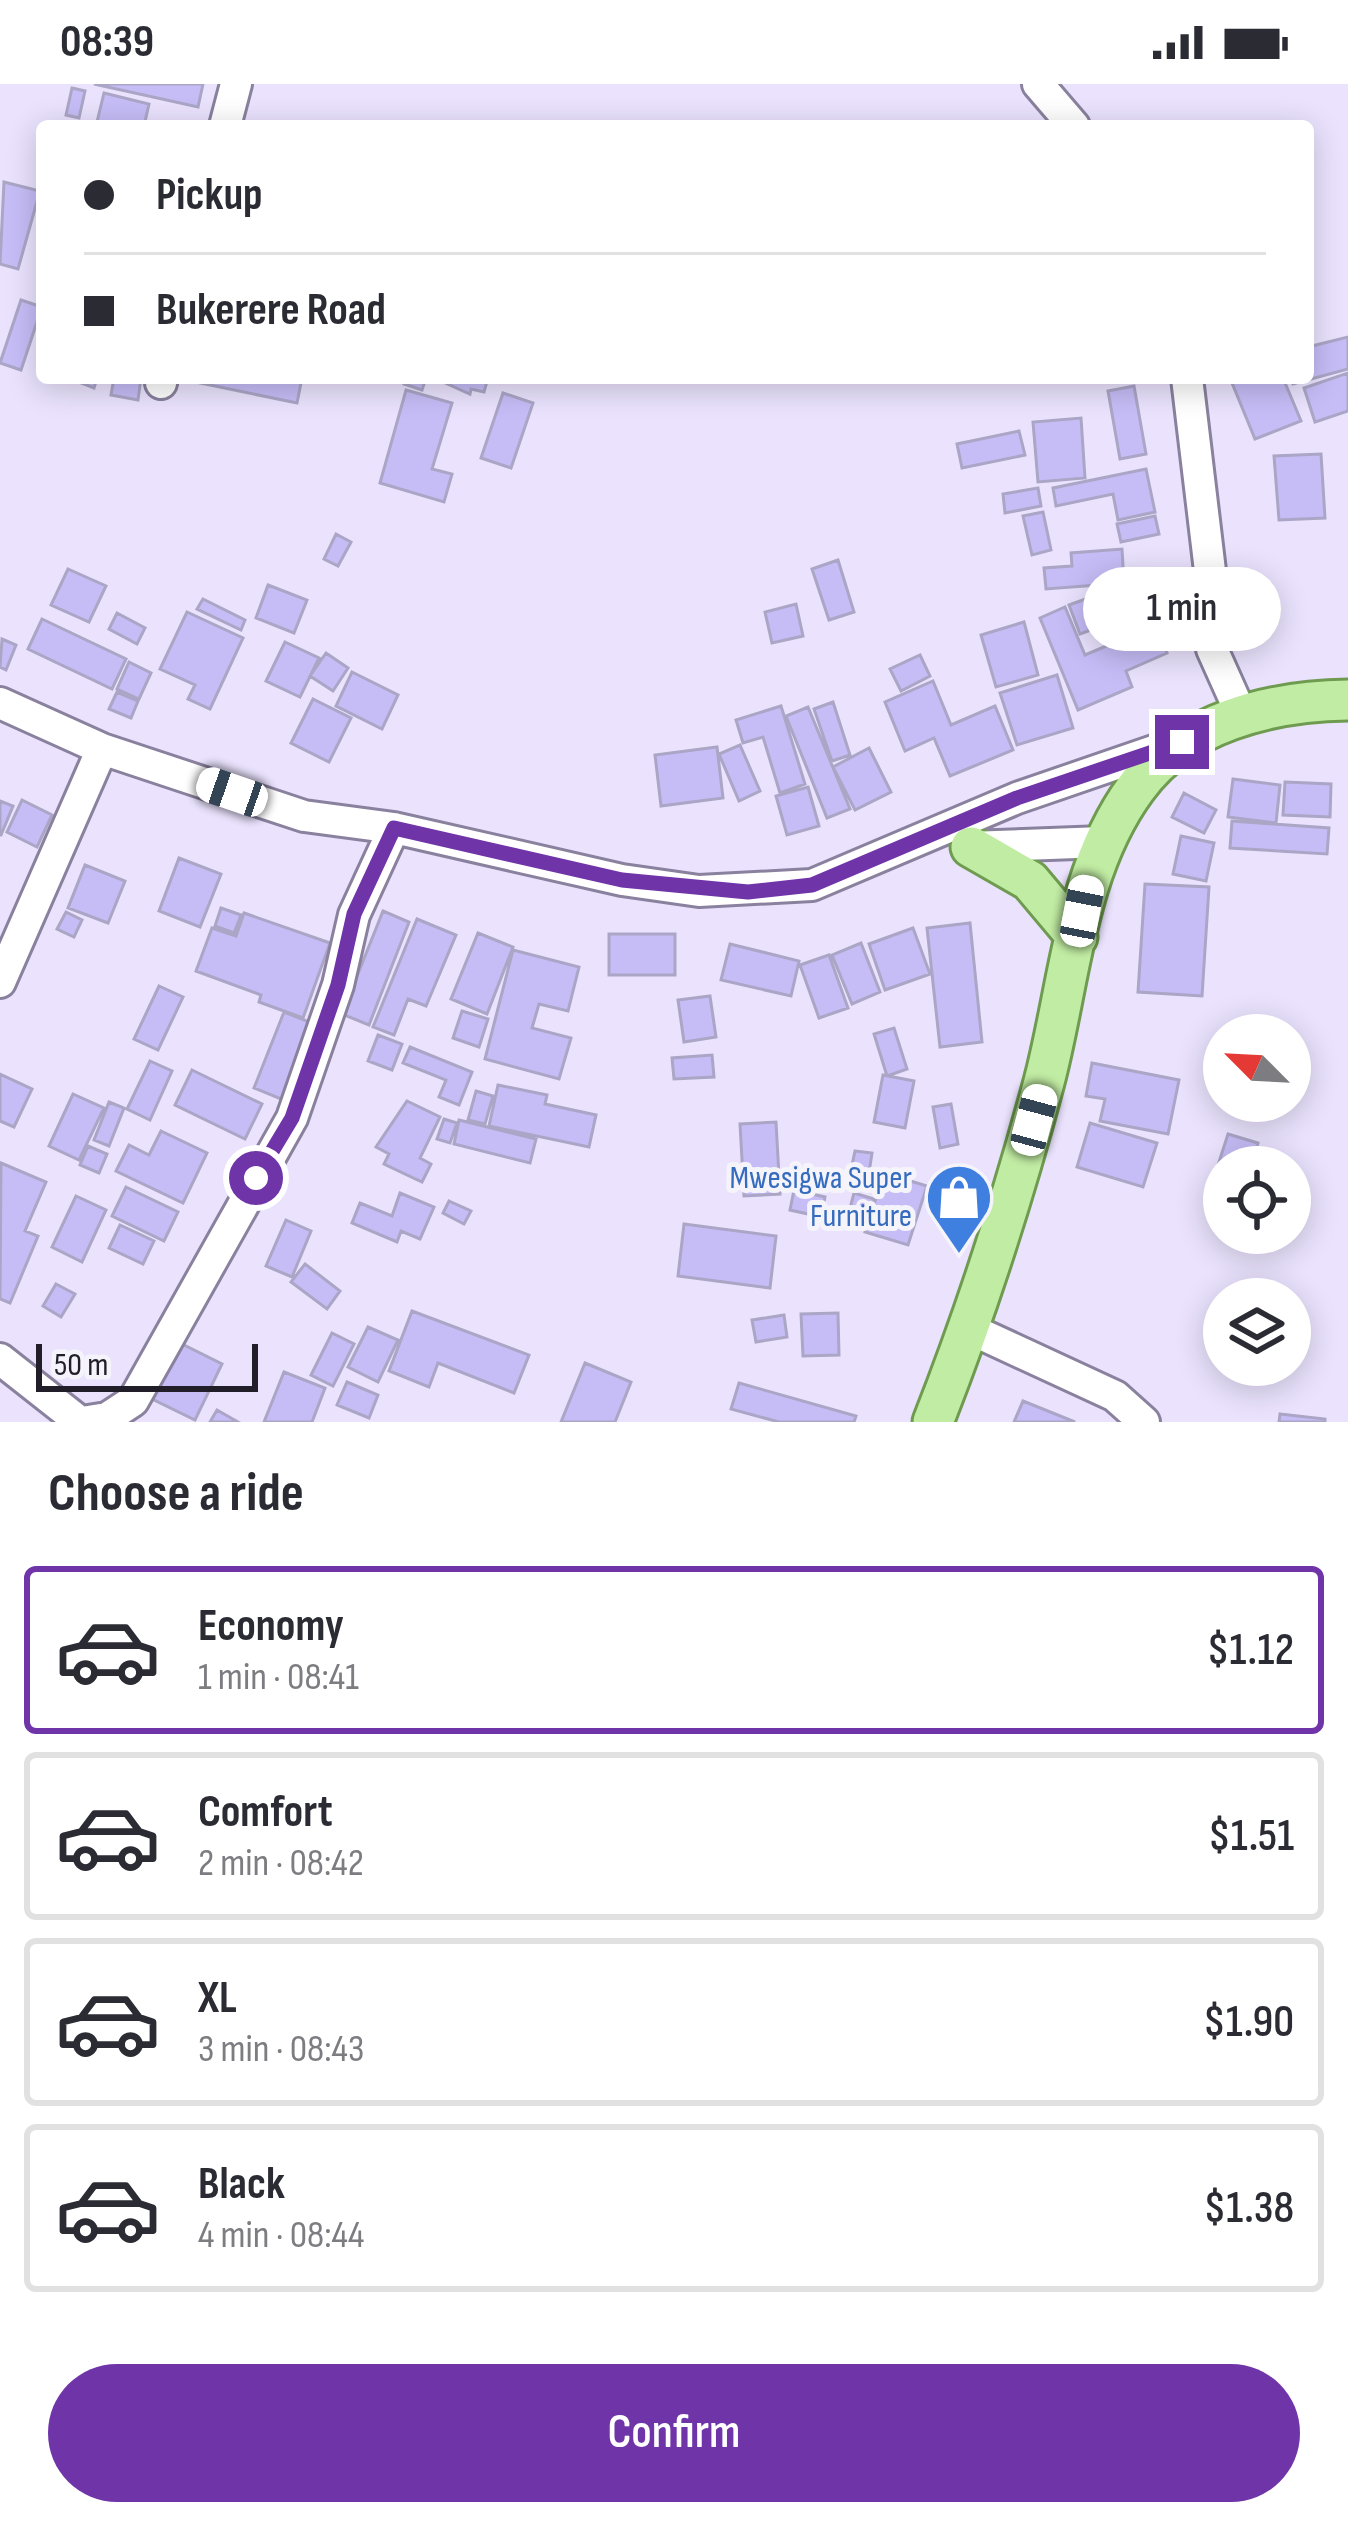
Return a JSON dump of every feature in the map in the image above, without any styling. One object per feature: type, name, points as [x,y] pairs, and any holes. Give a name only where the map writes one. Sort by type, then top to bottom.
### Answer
[{"type":"main road","points":[[933,1422],[1011,1203],[1102,842],[1137,785],[1182,742],[1242,716],[1348,700]]},
{"type":"main road","points":[[971,847],[1030,881],[1078,938]]},
{"type":"street","points":[[227,120],[236,84]]},
{"type":"street","points":[[1037,84],[1069,120]]},
{"type":"street","points":[[1187,384],[1210,571],[1212,649],[1242,716]]},
{"type":"street","points":[[0,703],[102,748],[304,816],[394,828],[622,880],[699,891],[812,885],[1017,798],[1182,742]]},
{"type":"street","points":[[0,982],[102,748]]},
{"type":"street","points":[[0,1359],[81,1422],[107,1418],[134,1401],[292,1118],[338,985],[354,914],[394,828]]},
{"type":"street","points":[[880,860],[971,847],[1102,842]]},
{"type":"street","points":[[970,1328],[1115,1396],[1144,1422]]},
{"type":"building","points":[[94,84],[203,84],[198,107]]},
{"type":"building","points":[[72,88],[85,91],[79,118],[66,115]]},
{"type":"building","points":[[104,93],[149,104],[145,120],[97,120]]},
{"type":"building","points":[[4,182],[36,190],[18,269],[0,264]]},
{"type":"building","points":[[21,300],[36,305],[36,325],[21,370],[0,363]]},
{"type":"building","points":[[1348,337],[1348,369],[1314,378],[1314,346]]},
{"type":"building","points":[[1348,373],[1348,411],[1315,422],[1304,388]]},
{"type":"building","points":[[113,384],[140,384],[138,400],[111,395]]},
{"type":"building","points":[[205,384],[301,384],[297,403]]},
{"type":"building","points":[[448,384],[486,384],[484,392],[471,389],[470,394]]},
{"type":"building","points":[[1232,384],[1286,384],[1301,421],[1255,439]]},
{"type":"building","points":[[1134,386],[1146,454],[1120,459],[1108,391]]},
{"type":"building","points":[[406,390],[452,403],[432,469],[452,474],[444,502],[380,483]]},
{"type":"building","points":[[503,393],[533,403],[511,468],[481,458]]},
{"type":"building","points":[[1081,418],[1085,478],[1038,482],[1033,422]]},
{"type":"building","points":[[1019,431],[1025,455],[962,468],[957,444]]},
{"type":"building","points":[[1321,454],[1325,518],[1279,520],[1274,456]]},
{"type":"building","points":[[1146,469],[1155,512],[1118,520],[1113,494],[1056,506],[1053,488]]},
{"type":"building","points":[[1038,488],[1041,506],[1005,513],[1003,494]]},
{"type":"building","points":[[1043,512],[1051,550],[1032,555],[1023,516]]},
{"type":"building","points":[[1155,516],[1159,534],[1121,542],[1117,524]]},
{"type":"building","points":[[336,534],[351,542],[338,566],[324,559]]},
{"type":"building","points":[[1122,549],[1124,583],[1046,589],[1044,568],[1072,566],[1071,553]]},
{"type":"building","points":[[838,560],[854,612],[829,620],[812,569]]},
{"type":"building","points":[[68,569],[106,586],[89,622],[51,605]]},
{"type":"building","points":[[268,585],[307,600],[294,633],[256,618]]},
{"type":"building","points":[[1116,589],[1122,602],[1143,592],[1154,618],[1112,637],[1096,599]]},
{"type":"building","points":[[1094,596],[1104,625],[1080,634],[1069,605]]},
{"type":"building","points":[[1184,597],[1193,626],[1162,635],[1154,605]]},
{"type":"building","points":[[203,599],[245,620],[241,630],[197,609]]},
{"type":"building","points":[[796,604],[803,636],[772,643],[765,612]]},
{"type":"building","points":[[1065,607],[1085,655],[1156,625],[1167,653],[1126,671],[1132,687],[1078,710],[1040,618]]},
{"type":"building","points":[[187,612],[243,638],[210,709],[188,699],[195,685],[160,669]]},
{"type":"building","points":[[117,613],[145,628],[137,644],[109,629]]},
{"type":"building","points":[[42,619],[126,659],[112,689],[28,649]]},
{"type":"building","points":[[1024,622],[1038,675],[996,687],[981,635]]},
{"type":"building","points":[[2,639],[16,645],[6,670],[0,667]]},
{"type":"building","points":[[285,642],[319,658],[300,697],[266,681]]},
{"type":"building","points":[[326,653],[348,668],[333,691],[310,676]]},
{"type":"building","points":[[920,655],[930,676],[901,691],[890,669]]},
{"type":"building","points":[[129,662],[151,673],[139,699],[117,689]]},
{"type":"building","points":[[352,672],[398,695],[382,729],[336,706]]},
{"type":"building","points":[[1057,675],[1073,728],[1017,745],[1000,693]]},
{"type":"building","points":[[933,681],[951,725],[995,706],[1013,750],[950,776],[934,738],[905,751],[885,702]]},
{"type":"building","points":[[117,692],[138,701],[131,718],[109,709]]},
{"type":"building","points":[[313,699],[351,718],[329,762],[291,743]]},
{"type":"building","points":[[833,702],[850,755],[832,761],[814,709]]},
{"type":"building","points":[[781,706],[805,784],[780,793],[763,737],[743,743],[736,720]]},
{"type":"building","points":[[808,707],[850,809],[827,818],[786,716]]},
{"type":"building","points":[[740,745],[760,791],[739,801],[719,754]]},
{"type":"building","points":[[717,747],[723,798],[661,806],[655,755]]},
{"type":"building","points":[[869,748],[891,792],[855,810],[833,767]]},
{"type":"building","points":[[1233,779],[1280,785],[1276,823],[1228,817]]},
{"type":"building","points":[[1285,782],[1331,784],[1330,817],[1283,815]]},
{"type":"building","points":[[808,787],[819,826],[787,835],[776,796]]},
{"type":"building","points":[[1184,793],[1216,810],[1204,833],[1172,817]]},
{"type":"building","points":[[22,800],[52,815],[37,847],[7,832]]},
{"type":"building","points":[[0,801],[13,806],[1,835],[0,835]]},
{"type":"building","points":[[1232,821],[1329,828],[1327,854],[1230,848]]},
{"type":"building","points":[[1181,836],[1214,843],[1206,881],[1173,874]]},
{"type":"building","points":[[179,858],[221,874],[200,927],[159,911]]},
{"type":"building","points":[[85,865],[125,881],[108,923],[68,908]]},
{"type":"building","points":[[1145,884],[1209,887],[1202,996],[1138,992]]},
{"type":"building","points":[[221,908],[241,915],[234,933],[215,926]]},
{"type":"building","points":[[383,911],[409,922],[369,1025],[342,1014]]},
{"type":"building","points":[[66,912],[82,920],[74,937],[57,929]]},
{"type":"building","points":[[244,913],[330,943],[303,1018],[259,1002],[261,995],[196,971],[212,928],[236,936]]},
{"type":"building","points":[[417,919],[456,935],[426,1006],[408,999],[394,1035],[373,1027]]},
{"type":"building","points":[[970,923],[982,1042],[940,1047],[927,928]]},
{"type":"building","points":[[913,928],[930,974],[885,990],[869,944]]},
{"type":"building","points":[[478,933],[513,947],[487,1014],[451,999]]},
{"type":"building","points":[[609,934],[675,934],[675,975],[609,975]]},
{"type":"building","points":[[861,943],[880,992],[852,1004],[832,955]]},
{"type":"building","points":[[730,944],[799,961],[791,996],[721,980]]},
{"type":"building","points":[[513,950],[579,967],[568,1011],[539,1004],[532,1028],[571,1038],[559,1079],[485,1059]]},
{"type":"building","points":[[829,955],[848,1008],[819,1018],[800,965]]},
{"type":"building","points":[[159,986],[183,997],[158,1050],[134,1039]]},
{"type":"building","points":[[710,996],[716,1037],[684,1042],[678,1000]]},
{"type":"building","points":[[462,1011],[488,1019],[479,1047],[453,1038]]},
{"type":"building","points":[[284,1012],[317,1025],[286,1101],[254,1088]]},
{"type":"building","points":[[894,1028],[907,1069],[887,1076],[874,1034]]},
{"type":"building","points":[[378,1035],[402,1044],[392,1070],[368,1061]]},
{"type":"building","points":[[410,1047],[472,1072],[459,1105],[439,1097],[446,1080],[403,1063]]},
{"type":"building","points":[[712,1055],[714,1077],[674,1079],[672,1058]]},
{"type":"building","points":[[150,1061],[172,1071],[150,1120],[127,1109]]},
{"type":"building","points":[[1092,1063],[1179,1080],[1168,1134],[1100,1121],[1105,1099],[1086,1096]]},
{"type":"building","points":[[192,1070],[262,1104],[245,1139],[175,1105]]},
{"type":"building","points":[[0,1074],[32,1089],[14,1127],[0,1121]]},
{"type":"building","points":[[883,1075],[914,1081],[905,1128],[874,1122]]},
{"type":"building","points":[[498,1085],[547,1095],[545,1104],[596,1115],[589,1147],[489,1126]]},
{"type":"building","points":[[476,1091],[493,1096],[485,1124],[468,1120]]},
{"type":"building","points":[[73,1094],[104,1108],[79,1160],[49,1146]]},
{"type":"building","points":[[407,1101],[440,1117],[420,1158],[431,1164],[422,1182],[384,1164],[389,1154],[376,1147]]},
{"type":"building","points":[[109,1102],[124,1108],[109,1146],[94,1140]]},
{"type":"building","points":[[951,1104],[958,1144],[940,1148],[933,1107]]},
{"type":"building","points":[[444,1119],[457,1123],[450,1143],[437,1139]]},
{"type":"building","points":[[459,1120],[536,1139],[530,1163],[454,1144]]},
{"type":"building","points":[[776,1122],[780,1194],[744,1196],[740,1124]]},
{"type":"building","points":[[1090,1123],[1157,1143],[1143,1187],[1077,1167]]},
{"type":"building","points":[[161,1131],[207,1153],[183,1203],[116,1171],[129,1145],[149,1155]]},
{"type":"building","points":[[1228,1134],[1258,1143],[1257,1146],[1224,1146]]},
{"type":"building","points":[[88,1146],[107,1154],[99,1173],[80,1165]]},
{"type":"building","points":[[855,1151],[872,1153],[869,1173],[851,1170]]},
{"type":"building","points":[[1,1163],[46,1182],[25,1231],[38,1236],[10,1303],[0,1299]]},
{"type":"building","points":[[884,1173],[927,1186],[908,1245],[865,1232]]},
{"type":"building","points":[[126,1187],[178,1212],[164,1241],[112,1216]]},
{"type":"building","points":[[794,1190],[825,1197],[821,1217],[790,1210]]},
{"type":"building","points":[[400,1193],[434,1207],[420,1239],[401,1231],[397,1242],[352,1223],[360,1203],[392,1216]]},
{"type":"building","points":[[854,1193],[874,1199],[868,1222],[848,1216]]},
{"type":"building","points":[[76,1196],[106,1210],[82,1262],[52,1247]]},
{"type":"building","points":[[449,1201],[471,1211],[464,1224],[443,1213]]},
{"type":"building","points":[[286,1220],[311,1231],[292,1277],[266,1266]]},
{"type":"building","points":[[684,1224],[776,1236],[770,1288],[678,1276]]},
{"type":"building","points":[[120,1225],[154,1241],[143,1264],[109,1248]]},
{"type":"building","points":[[305,1264],[340,1291],[327,1309],[291,1282]]},
{"type":"building","points":[[56,1284],[75,1294],[61,1317],[43,1306]]},
{"type":"building","points":[[412,1311],[529,1355],[514,1393],[438,1363],[429,1387],[389,1371]]},
{"type":"building","points":[[838,1313],[839,1355],[803,1356],[801,1314]]},
{"type":"building","points":[[784,1315],[787,1337],[756,1342],[752,1320]]},
{"type":"building","points":[[368,1327],[398,1340],[378,1382],[348,1367]]},
{"type":"building","points":[[332,1333],[354,1344],[333,1386],[311,1375]]},
{"type":"building","points":[[172,1339],[222,1364],[195,1420],[144,1395]]},
{"type":"building","points":[[585,1363],[631,1382],[615,1422],[561,1422]]},
{"type":"building","points":[[284,1372],[325,1388],[312,1422],[264,1422]]},
{"type":"building","points":[[347,1382],[378,1395],[369,1418],[337,1405]]},
{"type":"building","points":[[739,1383],[856,1416],[854,1422],[779,1422],[731,1409]]},
{"type":"building","points":[[1023,1401],[1075,1422],[1014,1422]]},
{"type":"building","points":[[217,1410],[238,1422],[210,1422]]},
{"type":"building","points":[[1280,1414],[1325,1419],[1325,1422],[1279,1422]]},
{"type":"place","name":"Mwesigwa Super Furniture","points":[[959,1256]]},
{"type":"route","points":[[256,1178],[292,1118],[338,985],[354,914],[394,828],[622,880],[699,891],[748,892],[812,885],[1017,798],[1134,754],[1182,742]]}]
